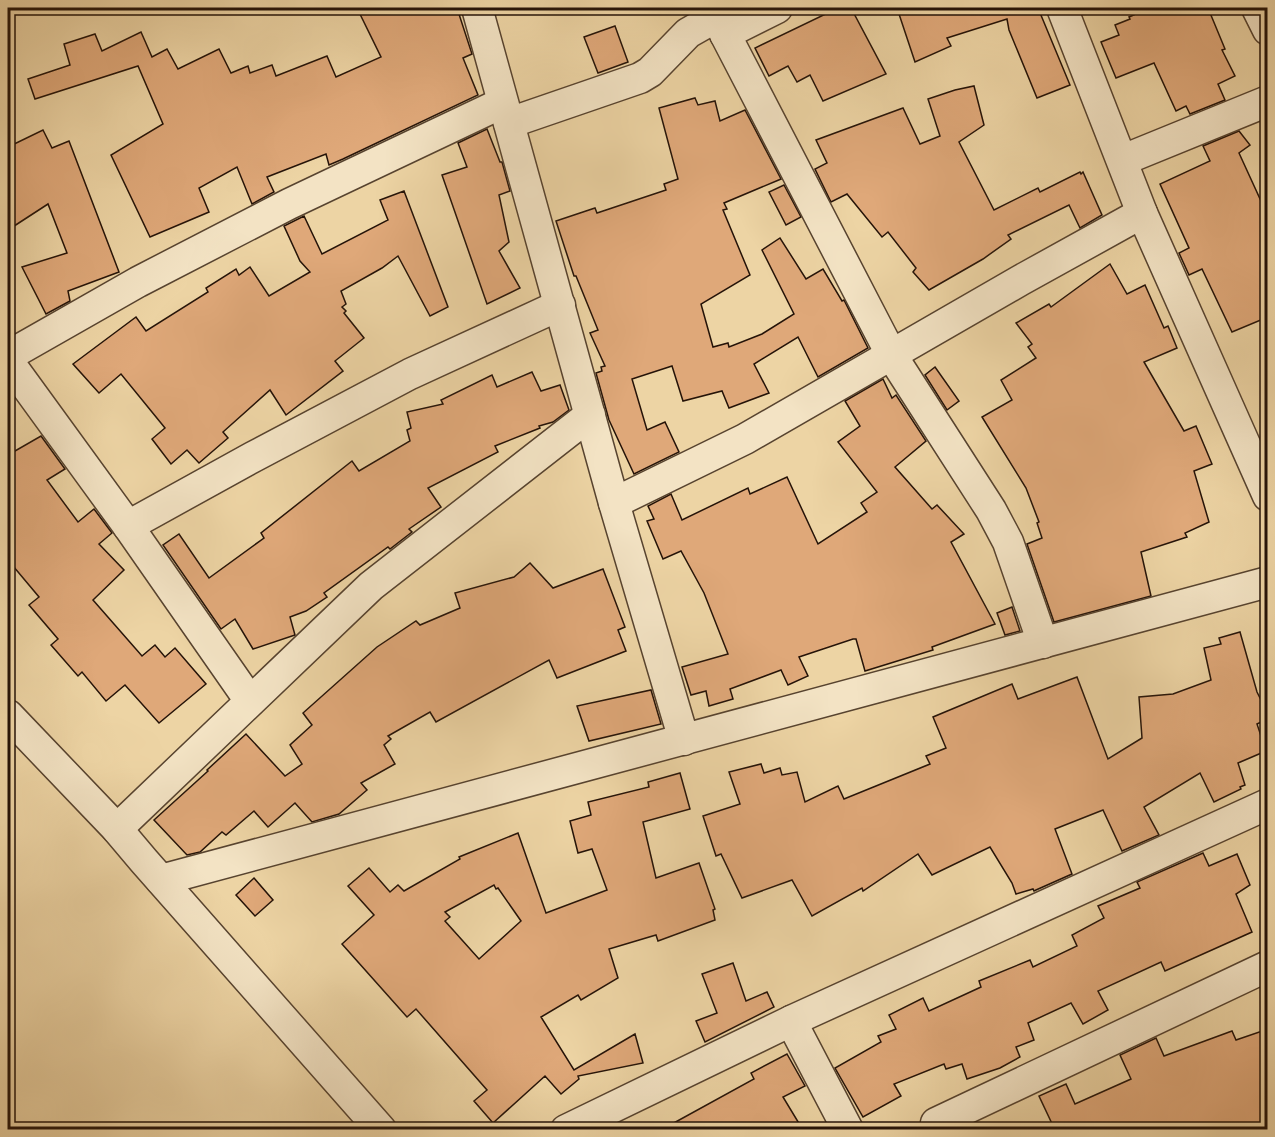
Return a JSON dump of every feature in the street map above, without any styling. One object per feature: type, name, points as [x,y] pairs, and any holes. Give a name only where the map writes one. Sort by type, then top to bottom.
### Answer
[{"type":"street","points":[[477,8],[614,503],[684,741]]},
{"type":"street","points":[[8,356],[138,282],[289,204],[506,113],[640,78],[650,72],[688,33],[719,19],[777,8]]},
{"type":"street","points":[[1062,8],[1142,213],[1268,496]]},
{"type":"street","points":[[1257,8],[1268,30]]},
{"type":"street","points":[[719,19],[892,356],[991,510],[1008,542],[1043,643]]},
{"type":"street","points":[[1123,160],[1268,101]]},
{"type":"street","points":[[614,503],[745,439],[1142,213]]},
{"type":"street","points":[[128,526],[410,374],[560,305]]},
{"type":"street","points":[[8,361],[128,526],[250,701]]},
{"type":"street","points":[[117,829],[371,586],[590,415]]},
{"type":"street","points":[[161,880],[1268,582]]},
{"type":"street","points":[[8,715],[117,829],[381,1130]]},
{"type":"street","points":[[566,1130],[791,1021],[1268,804]]},
{"type":"street","points":[[936,1123],[1268,966]]},
{"type":"street","points":[[791,1021],[848,1130]]},
{"type":"building","points":[[357,8],[457,8],[472,54],[463,58],[478,95],[329,165],[326,154],[267,177],[274,192],[252,204],[237,167],[199,188],[209,212],[150,237],[111,155],[163,124],[138,66],[35,99],[28,79],[70,65],[64,44],[95,34],[102,51],[141,32],[152,57],[167,49],[178,69],[219,49],[231,73],[248,66],[250,73],[272,65],[276,76],[327,56],[336,77],[381,57]]},
{"type":"building","points":[[838,8],[851,8],[886,74],[823,101],[810,75],[797,82],[788,66],[769,76],[755,48]]},
{"type":"building","points":[[897,8],[1038,8],[1070,85],[1037,98],[1009,30],[1007,19],[947,38],[951,46],[915,62]]},
{"type":"building","points":[[1129,8],[1208,8],[1225,49],[1222,50],[1235,76],[1218,84],[1225,100],[1190,114],[1186,106],[1176,111],[1154,63],[1116,78],[1101,42],[1119,35],[1115,25],[1134,15]]},
{"type":"building","points":[[615,26],[628,62],[598,73],[584,37]]},
{"type":"building","points":[[974,86],[984,125],[959,142],[994,210],[1038,188],[1040,192],[1083,172],[1102,215],[1080,228],[1069,205],[1008,235],[1011,239],[983,259],[929,290],[913,272],[916,268],[888,232],[882,237],[847,194],[831,202],[815,169],[827,163],[816,140],[903,108],[920,144],[940,136],[928,99]]},
{"type":"building","points":[[695,98],[698,105],[715,101],[720,121],[745,110],[781,179],[724,203],[727,209],[723,210],[750,275],[701,304],[713,347],[728,343],[729,347],[762,334],[794,314],[762,250],[780,238],[806,279],[823,269],[842,301],[844,300],[868,348],[818,377],[798,337],[754,364],[769,393],[729,408],[722,391],[683,401],[672,366],[632,379],[647,430],[665,422],[679,452],[634,474],[609,420],[596,373],[602,371],[601,367],[605,366],[590,333],[598,330],[576,276],[574,276],[556,221],[595,208],[597,213],[666,190],[664,184],[678,179],[659,108]]},
{"type":"building","points":[[487,129],[500,162],[502,162],[510,191],[499,195],[509,242],[499,251],[520,288],[487,304],[442,175],[467,167],[458,143]]},
{"type":"building","points":[[43,130],[52,148],[69,141],[119,272],[68,291],[70,301],[46,314],[22,267],[67,253],[48,204],[8,230],[8,147]]},
{"type":"building","points":[[1239,131],[1250,145],[1239,153],[1261,201],[1268,198],[1268,317],[1232,332],[1202,269],[1189,275],[1179,253],[1189,248],[1160,184],[1210,161],[1203,146]]},
{"type":"building","points":[[784,185],[801,217],[786,225],[769,192]]},
{"type":"building","points":[[404,191],[448,307],[430,316],[398,256],[382,268],[341,291],[346,304],[342,307],[346,311],[344,313],[364,338],[335,361],[343,371],[286,415],[270,390],[223,432],[228,438],[199,463],[187,450],[171,464],[152,439],[165,428],[121,374],[99,393],[73,364],[136,317],[146,331],[208,292],[206,288],[236,269],[239,275],[250,267],[269,296],[310,272],[300,261],[284,226],[304,216],[322,254],[388,220],[380,200]]},
{"type":"building","points":[[1110,264],[1127,294],[1145,285],[1164,328],[1168,326],[1177,348],[1144,362],[1184,431],[1196,426],[1212,464],[1194,471],[1209,522],[1185,533],[1187,537],[1141,552],[1151,596],[1054,622],[1027,544],[1042,538],[1037,523],[1039,522],[1026,488],[982,417],[1012,400],[1001,380],[1036,358],[1028,347],[1032,344],[1016,323],[1049,304],[1051,307]]},
{"type":"building","points":[[935,367],[959,401],[947,410],[925,375]]},
{"type":"building","points":[[532,372],[541,391],[560,385],[569,410],[553,422],[495,446],[498,452],[428,488],[441,507],[409,529],[412,532],[390,549],[388,547],[324,593],[327,597],[306,611],[290,617],[295,635],[253,649],[235,619],[221,629],[163,545],[179,534],[209,578],[264,538],[261,533],[352,461],[359,471],[410,441],[407,430],[411,428],[407,412],[443,404],[441,400],[492,375],[497,387]]},
{"type":"building","points":[[883,379],[892,398],[896,395],[926,441],[895,467],[932,509],[937,505],[964,534],[951,542],[995,624],[932,647],[933,650],[865,671],[856,639],[853,639],[799,657],[808,676],[788,685],[781,670],[730,689],[733,699],[709,706],[706,691],[691,695],[682,667],[728,654],[704,593],[681,551],[663,559],[647,521],[654,519],[648,506],[671,494],[682,520],[748,488],[750,494],[787,477],[818,544],[867,512],[861,503],[877,492],[838,442],[860,426],[845,401]]},
{"type":"building","points":[[41,436],[65,469],[47,480],[78,522],[94,509],[112,533],[99,544],[124,570],[93,600],[142,656],[155,645],[165,657],[175,648],[206,684],[159,723],[125,685],[106,701],[82,672],[78,676],[51,645],[58,639],[29,605],[39,597],[8,560],[8,455]]},
{"type":"building","points":[[530,563],[553,588],[603,569],[625,627],[618,630],[626,651],[557,678],[549,660],[436,722],[430,712],[388,736],[391,739],[384,745],[395,764],[361,783],[367,790],[339,814],[312,822],[295,803],[268,827],[254,811],[226,835],[222,832],[200,852],[187,855],[154,820],[246,734],[285,776],[302,764],[290,745],[312,725],[303,713],[377,647],[416,621],[420,625],[460,608],[455,593],[514,577]]},
{"type":"building","points":[[1012,607],[1020,631],[1005,635],[997,613]]},
{"type":"building","points":[[1240,632],[1257,692],[1268,714],[1268,719],[1257,724],[1266,751],[1238,763],[1245,785],[1214,802],[1200,773],[1144,807],[1159,835],[1122,851],[1103,810],[1055,829],[1072,874],[1034,891],[1033,889],[1016,894],[1012,883],[990,847],[932,875],[918,854],[863,891],[862,888],[812,916],[792,880],[742,898],[721,854],[716,856],[703,816],[740,804],[729,772],[761,764],[764,773],[780,768],[782,775],[797,772],[805,802],[838,786],[844,799],[930,764],[926,756],[946,748],[933,717],[1012,684],[1018,699],[1077,677],[1108,759],[1142,738],[1139,697],[1173,694],[1211,680],[1204,648],[1221,644],[1219,638]]},
{"type":"building","points":[[651,690],[661,724],[589,741],[577,706]]},
{"type":"building","points":[[680,773],[690,809],[643,822],[656,878],[699,863],[715,909],[713,910],[715,920],[658,941],[656,935],[609,949],[618,978],[581,1000],[578,995],[541,1017],[574,1070],[635,1034],[643,1063],[578,1076],[579,1079],[561,1094],[545,1076],[493,1123],[474,1101],[487,1090],[416,1009],[407,1017],[342,944],[374,915],[348,886],[369,868],[390,892],[398,885],[404,891],[460,859],[459,857],[518,833],[546,913],[607,890],[592,849],[578,853],[570,821],[591,815],[588,802],[649,787],[648,782]],"holes":[[[494,885],[496,889],[498,888],[521,921],[479,959],[445,921],[450,917],[445,912]]]},
{"type":"building","points":[[1203,853],[1209,866],[1237,854],[1250,885],[1236,894],[1252,932],[1165,971],[1161,962],[1098,991],[1108,1010],[1083,1024],[1071,1003],[1028,1023],[1034,1040],[1016,1047],[1020,1057],[1000,1068],[967,1079],[962,1064],[946,1069],[944,1064],[894,1084],[901,1096],[863,1117],[835,1068],[881,1042],[878,1036],[896,1029],[889,1015],[923,998],[929,1011],[981,987],[979,981],[1030,960],[1033,967],[1077,946],[1072,935],[1104,918],[1098,906],[1140,888],[1137,882]]},
{"type":"building","points":[[254,878],[273,900],[255,916],[236,895]]},
{"type":"building","points":[[733,963],[746,1001],[767,992],[774,1007],[705,1042],[696,1021],[717,1013],[702,974]]},
{"type":"building","points":[[1268,1029],[1268,1130],[1055,1130],[1039,1096],[1066,1084],[1075,1104],[1131,1079],[1120,1055],[1156,1038],[1164,1056],[1232,1031],[1236,1040]]},
{"type":"building","points":[[787,1054],[805,1086],[783,1097],[803,1130],[661,1130],[754,1079],[751,1073]]}]
